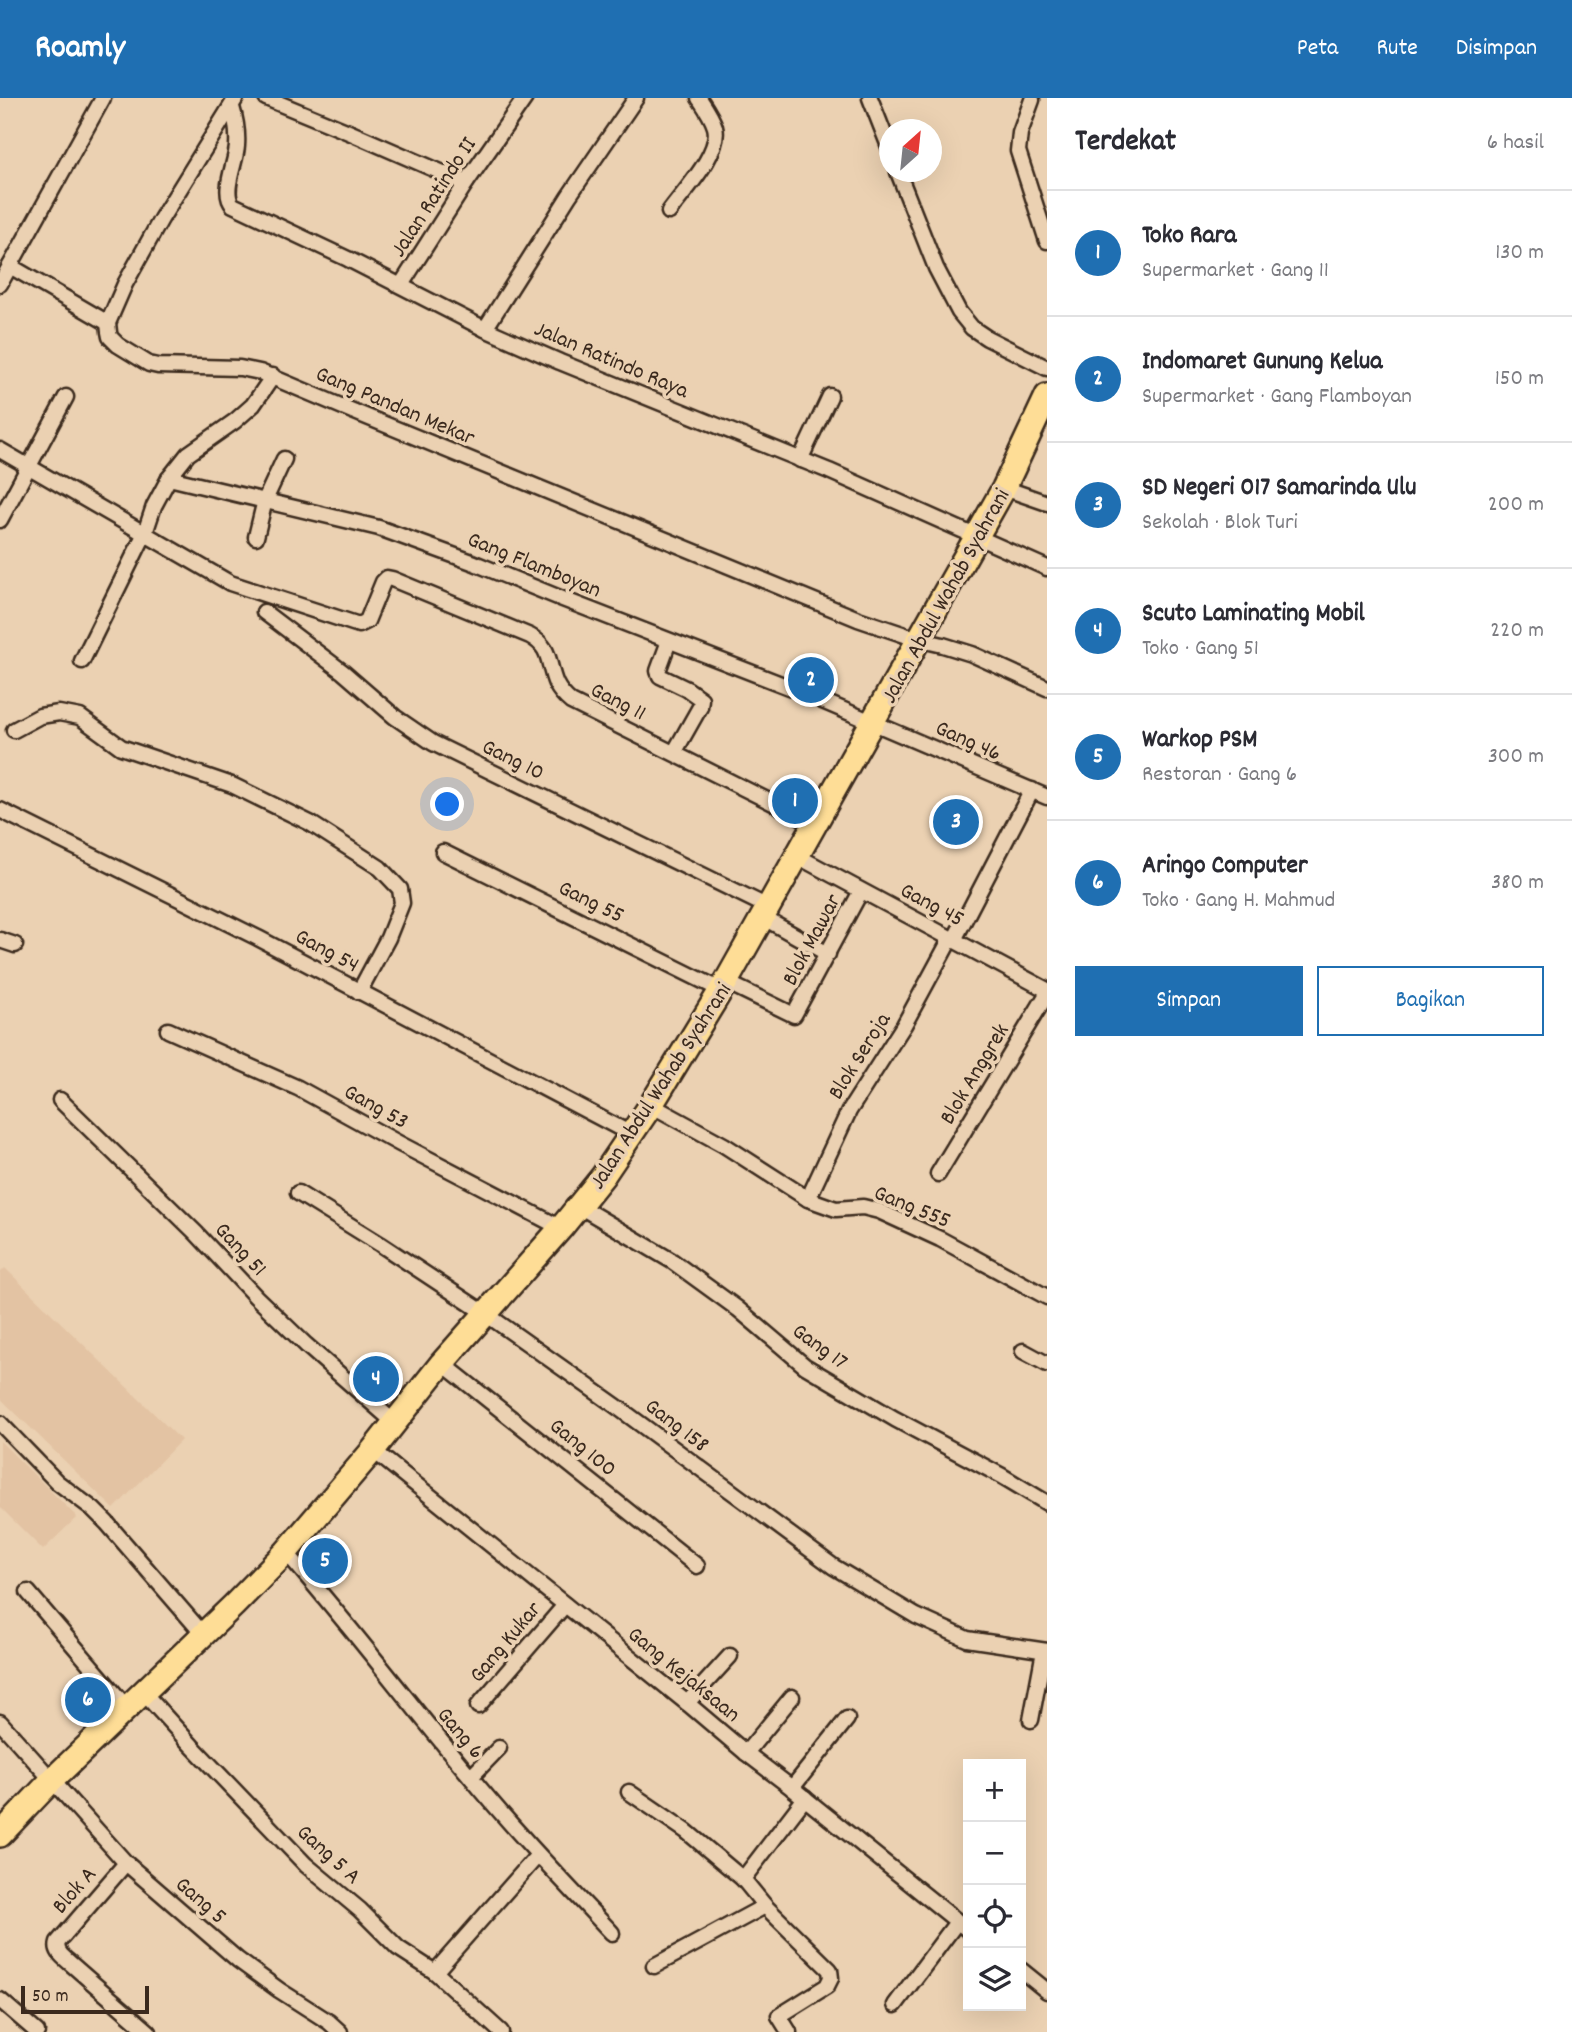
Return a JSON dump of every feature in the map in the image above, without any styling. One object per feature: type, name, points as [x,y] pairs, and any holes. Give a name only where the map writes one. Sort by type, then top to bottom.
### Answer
[{"type":"highway","name":"Jalan Abdul Wahab Syahrani","points":[[0,1835],[52,1780],[286,1552],[373,1450],[442,1363],[603,1176],[651,1105],[724,986],[974,538],[1041,426],[1047,396]]},
{"type":"street","points":[[0,284],[103,98]]},
{"type":"street","points":[[266,98],[467,183]]},
{"type":"street","name":"Jalan Ratindo II","points":[[401,285],[525,98]]},
{"type":"street","points":[[485,329],[569,196],[636,98]]},
{"type":"street","points":[[669,212],[711,155],[716,141],[715,129],[699,98]]},
{"type":"street","points":[[870,98],[879,121]]},
{"type":"street","points":[[1032,100],[1020,133],[1018,151],[1047,241]]},
{"type":"street","points":[[10,266],[108,323],[125,284],[161,219],[234,102]]},
{"type":"street","name":"Jalan Ratindo Raya","points":[[234,102],[238,139],[227,191],[229,202],[485,329],[800,460],[1047,569]]},
{"type":"street","points":[[902,182],[936,268],[959,312],[972,328],[1047,368]]},
{"type":"street","name":"Gang Pandan Mekar","points":[[108,323],[110,337],[149,364],[240,368],[273,376],[858,618],[917,639],[972,654],[1047,688]]},
{"type":"street","points":[[82,661],[169,478],[188,454],[253,405],[273,376]]},
{"type":"street","points":[[800,460],[830,396]]},
{"type":"street","points":[[0,520],[66,397]]},
{"type":"street","points":[[0,450],[145,533]]},
{"type":"street","points":[[256,537],[265,500],[284,459]]},
{"type":"street","name":"Gang Flamboyan","points":[[169,478],[379,528],[472,562],[873,722]]},
{"type":"street","points":[[1004,488],[1047,503]]},
{"type":"street","name":"Gang 11","points":[[145,533],[230,583],[359,625],[367,621],[387,578],[530,636],[541,642],[547,651],[556,684],[571,702],[815,824]]},
{"type":"street","name":"Gang 10","points":[[264,612],[343,672],[395,718],[433,743],[765,912],[828,954]]},
{"type":"street","points":[[668,641],[658,671],[660,676],[701,699],[700,707],[674,753]]},
{"type":"street","points":[[14,730],[40,716],[59,713],[80,717],[121,747],[232,785],[310,823],[380,868],[400,889],[402,903],[388,938],[359,992]]},
{"type":"street","name":"Gang 46","points":[[873,722],[1047,797]]},
{"type":"street","name":"Blok Seroja","points":[[808,1199],[849,1111],[904,1025],[1032,790]]},
{"type":"street","name":"Gang 54","points":[[0,810],[258,938],[631,1134]]},
{"type":"street","name":"Gang 55","points":[[443,852],[724,986]]},
{"type":"street","name":"Gang 45","points":[[797,856],[1047,992]]},
{"type":"street","name":"Blok Mawar","points":[[724,986],[793,1015],[862,891]]},
{"type":"street","points":[[0,940],[15,945]]},
{"type":"street","name":"Blok Anggrek","points":[[938,1174],[1047,992]]},
{"type":"street","name":"Gang 53","points":[[168,1030],[298,1088],[561,1228]]},
{"type":"street","name":"Gang 51","points":[[60,1100],[256,1297],[395,1423]]},
{"type":"street","name":"Gang 555","points":[[651,1105],[724,1145],[808,1199],[836,1209],[863,1207],[878,1210],[940,1239],[1047,1297]]},
{"type":"street","name":"Gang 158","points":[[298,1193],[486,1314],[834,1567],[916,1616],[967,1639],[1046,1651]]},
{"type":"street","name":"Gang 17","points":[[579,1206],[672,1261],[738,1309],[804,1366],[1047,1503]]},
{"type":"street","points":[[1023,1351],[1047,1364]]},
{"type":"street","name":"Gang 100","points":[[442,1363],[697,1566]]},
{"type":"street","points":[[0,1423],[58,1482],[107,1523],[203,1634]]},
{"type":"street","name":"Gang Kejaksaan","points":[[373,1450],[687,1703],[746,1754],[806,1798],[963,1926]]},
{"type":"street","name":"Gang 6","points":[[286,1552],[326,1597],[471,1777],[538,1855],[612,1933]]},
{"type":"street","name":"Gang 5 A","points":[[28,1592],[136,1700],[192,1746],[306,1865],[360,1910],[398,1948],[435,1972],[501,2032]]},
{"type":"street","name":"Gang Kukar","points":[[478,1706],[565,1605]]},
{"type":"street","points":[[1031,1720],[1046,1651]]},
{"type":"street","points":[[687,1703],[730,1656]]},
{"type":"street","points":[[746,1754],[792,1697]]},
{"type":"street","points":[[793,1788],[847,1720]]},
{"type":"street","name":"Gang 5","points":[[0,1722],[127,1863],[237,1960],[340,2032]]},
{"type":"street","points":[[471,1777],[499,1748]]},
{"type":"street","points":[[629,1792],[686,1830],[743,1879],[765,1906],[830,1970],[831,1978],[827,1986],[779,2016],[789,2032]]},
{"type":"street","points":[[743,1879],[806,1798]]},
{"type":"street","points":[[435,1972],[538,1855]]},
{"type":"street","name":"Blok A","points":[[127,1863],[57,1946],[60,1954],[149,2032]]},
{"type":"street","points":[[654,1966],[765,1906]]},
{"type":"street","points":[[895,2005],[963,1926]]},
{"type":"street","points":[[1026,1974],[1047,1991]]},
{"type":"street","points":[[0,2000],[37,2032]]},
{"type":"shaded area","points":[[5,1268],[181,1440],[114,1509],[0,1398],[0,1273]]},
{"type":"shaded area","points":[[0,1441],[77,1517],[43,1550],[0,1507]]},
{"type":"place","name":"Indomaret Gunung Kelua","points":[[811,680]]},
{"type":"place","name":"Toko Rara","points":[[795,801]]},
{"type":"place","name":"SD Negeri 017 Samarinda Ulu","points":[[956,822]]},
{"type":"place","name":"Scuto Laminating Mobil","points":[[376,1379]]},
{"type":"place","name":"Warkop PSM","points":[[325,1561]]},
{"type":"place","name":"Aringo Computer","points":[[88,1700]]}]
